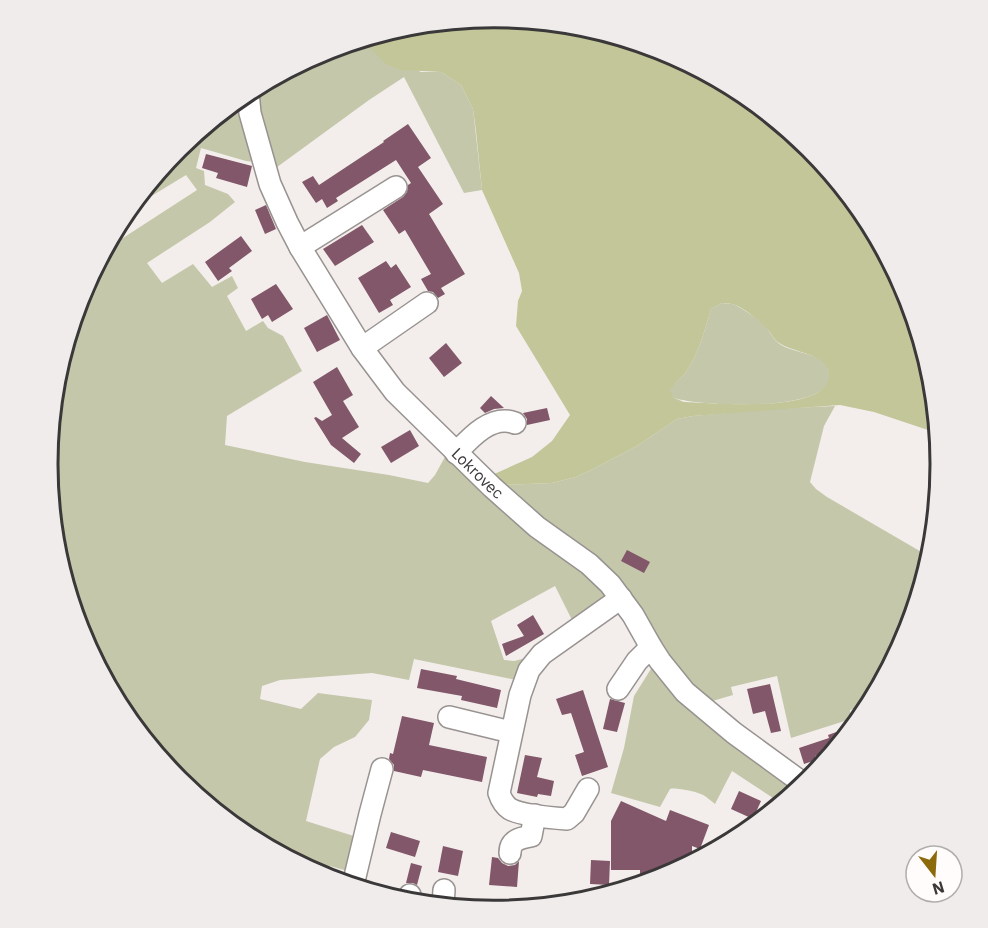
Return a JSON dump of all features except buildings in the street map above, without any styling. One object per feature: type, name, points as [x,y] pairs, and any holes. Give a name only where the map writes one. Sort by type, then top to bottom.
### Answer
[{"type":"street","name":"Lokrovec","points":[[249,104],[270,184],[287,222],[362,348],[395,392],[492,488],[537,527],[589,564],[610,584],[633,615],[660,661],[685,692],[734,733],[796,778]]},
{"type":"street","points":[[300,247],[396,187]]},
{"type":"street","points":[[362,348],[427,303]]},
{"type":"street","points":[[456,453],[484,427],[508,420],[515,423]]},
{"type":"street","points":[[588,789],[567,819],[510,809],[501,801],[499,793],[520,695],[529,670],[542,654],[621,598]]},
{"type":"street","points":[[618,689],[651,647]]},
{"type":"street","points":[[448,717],[512,732]]},
{"type":"street","points":[[355,876],[382,769]]},
{"type":"street","points":[[510,853],[510,847],[514,841],[531,836],[535,815]]},
{"type":"green space","points":[[494,28],[551,32],[607,43],[661,62],[687,73],[736,102],[759,118],[802,156],[840,199],[871,246],[896,297],[915,351],[928,430],[874,412],[840,405],[693,416],[677,419],[637,446],[576,477],[552,483],[501,485],[492,475],[532,457],[552,441],[570,415],[516,326],[518,301],[522,291],[519,273],[482,190],[473,109],[461,85],[441,72],[401,70],[386,64],[369,47],[409,37],[466,29]],"holes":[[[722,303],[733,304],[748,312],[779,343],[821,361],[827,368],[829,376],[820,391],[805,398],[762,404],[684,402],[674,398],[670,390],[686,372],[694,358],[711,309]]]},
{"type":"green space","points":[[370,47],[421,72],[441,72],[461,85],[473,109],[482,190],[464,193],[404,77],[273,170],[257,99],[301,73]]},
{"type":"green space","points":[[244,107],[255,162],[201,148],[196,168],[204,171],[205,185],[228,194],[235,202],[210,222],[147,263],[162,283],[193,264],[212,287],[232,276],[238,288],[227,296],[246,331],[263,321],[268,328],[283,336],[302,371],[227,416],[225,445],[305,462],[428,483],[446,455],[602,584],[605,595],[603,600],[572,620],[555,586],[491,621],[504,660],[514,661],[526,658],[516,680],[414,659],[409,680],[372,673],[280,680],[262,686],[260,699],[301,709],[318,693],[372,700],[369,720],[355,737],[334,747],[320,759],[306,821],[360,838],[351,872],[327,866],[276,841],[229,810],[186,772],[148,729],[117,682],[92,631],[73,577],[62,521],[58,464],[62,407],[73,351],[103,271],[121,239],[197,190],[186,175],[149,197],[186,156]]},
{"type":"green space","points":[[722,303],[735,305],[753,316],[782,345],[821,360],[829,373],[826,386],[812,395],[790,401],[763,404],[709,403],[674,398],[669,390],[690,366],[701,342],[711,309]]},
{"type":"green space","points":[[835,406],[824,426],[810,482],[827,497],[920,551],[915,577],[896,631],[885,657],[856,706],[850,710],[850,714],[846,721],[791,738],[777,676],[731,687],[733,695],[709,702],[699,694],[652,634],[501,485],[552,483],[576,477],[637,446],[677,419],[772,409]]},
{"type":"green space","points":[[654,664],[792,781],[773,798],[732,771],[715,804],[700,794],[677,789],[670,789],[660,807],[611,793],[624,748],[634,696]]}]
